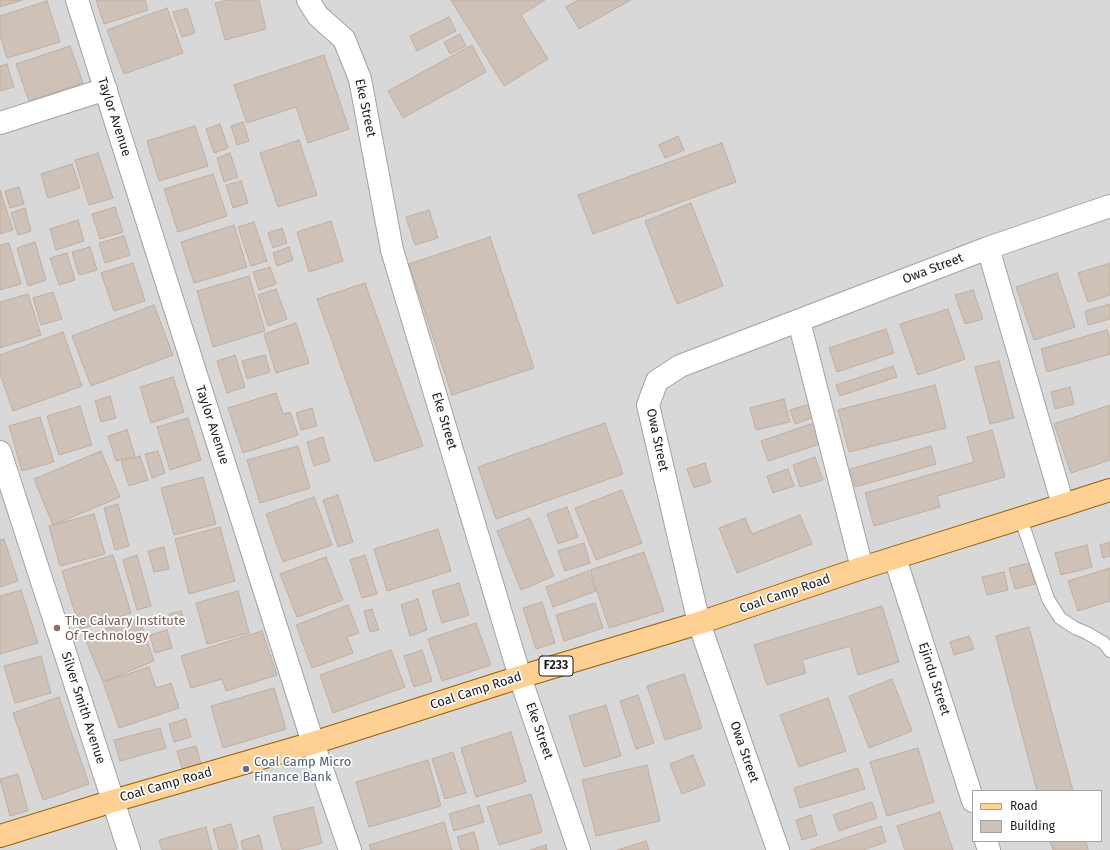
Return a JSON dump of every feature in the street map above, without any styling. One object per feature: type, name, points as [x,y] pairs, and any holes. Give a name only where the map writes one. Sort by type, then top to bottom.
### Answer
[{"type":"main road","name":"Coal Camp Road","points":[[0,836],[113,801],[313,743],[520,677],[699,623],[862,568],[1110,490]]},
{"type":"street","name":"Taylor Avenue","points":[[77,0],[313,743],[350,850]]},
{"type":"street","name":"Eke Street","points":[[308,0],[318,16],[344,39],[360,79],[392,250],[520,677],[579,850]]},
{"type":"street","points":[[0,123],[106,89]]},
{"type":"street","name":"Owa Street","points":[[778,850],[699,623],[648,405],[657,382],[680,366],[988,248],[1110,206]]},
{"type":"street","points":[[988,248],[1063,505]]},
{"type":"street","points":[[799,321],[862,568]]},
{"type":"street","name":"Silver Smith Avenue","points":[[0,452],[129,850]]},
{"type":"street","name":"Ejindu Street","points":[[895,558],[972,798]]},
{"type":"lane","points":[[1021,519],[1048,599],[1060,618],[1075,628],[1104,643],[1110,651]]},
{"type":"shaded area","points":[[0,0],[1110,0],[1110,850],[0,850]]},
{"type":"building","points":[[0,0],[23,0],[0,7]]},
{"type":"building","points":[[96,0],[145,0],[148,10],[104,24]]},
{"type":"building","points":[[228,0],[259,0],[266,29],[225,40],[215,3]]},
{"type":"building","points":[[451,0],[545,0],[521,15],[548,59],[504,86]]},
{"type":"building","points":[[578,0],[631,0],[579,29],[566,7]]},
{"type":"building","points":[[47,1],[60,42],[7,58],[0,35],[0,16]]},
{"type":"building","points":[[167,8],[183,53],[124,74],[107,30]]},
{"type":"building","points":[[187,8],[195,33],[182,37],[173,12]]},
{"type":"building","points":[[449,17],[456,31],[417,51],[410,36]]},
{"type":"building","points":[[460,34],[466,46],[450,54],[444,42]]},
{"type":"building","points":[[472,45],[486,72],[403,118],[388,91]]},
{"type":"building","points":[[70,46],[83,83],[29,101],[16,64]]},
{"type":"building","points":[[324,55],[349,129],[308,143],[296,107],[247,123],[234,85]]},
{"type":"building","points":[[7,64],[14,87],[0,91],[0,66]]},
{"type":"building","points":[[243,122],[249,141],[237,145],[231,126]]},
{"type":"building","points":[[220,124],[228,148],[214,153],[206,129]]},
{"type":"building","points":[[195,126],[208,166],[159,181],[147,141]]},
{"type":"building","points":[[678,136],[684,150],[665,158],[659,145]]},
{"type":"building","points":[[299,140],[317,195],[278,207],[260,153]]},
{"type":"building","points":[[722,143],[736,182],[593,234],[578,195]]},
{"type":"building","points":[[98,153],[113,198],[89,205],[75,160]]},
{"type":"building","points":[[230,153],[238,177],[224,182],[217,158]]},
{"type":"building","points":[[72,164],[80,188],[48,198],[41,174]]},
{"type":"building","points":[[213,174],[227,216],[178,232],[164,189]]},
{"type":"building","points":[[241,181],[248,203],[233,208],[226,185]]},
{"type":"building","points":[[19,187],[24,204],[10,208],[5,191]]},
{"type":"building","points":[[0,190],[13,230],[0,234]]},
{"type":"building","points":[[691,203],[723,286],[677,304],[645,221]]},
{"type":"building","points":[[115,207],[123,232],[100,239],[92,214]]},
{"type":"building","points":[[25,208],[31,231],[18,235],[11,213]]},
{"type":"building","points":[[429,210],[438,238],[415,245],[406,217]]},
{"type":"building","points":[[78,220],[84,241],[56,250],[50,229]]},
{"type":"building","points":[[331,221],[343,261],[309,272],[297,232]]},
{"type":"building","points":[[254,222],[267,261],[251,266],[238,227]]},
{"type":"building","points":[[234,225],[247,267],[194,283],[181,242]]},
{"type":"building","points":[[282,228],[287,243],[273,248],[268,233]]},
{"type":"building","points":[[124,236],[130,255],[105,263],[99,243]]},
{"type":"building","points":[[490,237],[534,368],[452,395],[409,264]]},
{"type":"building","points":[[35,242],[46,280],[28,286],[17,248]]},
{"type":"building","points":[[9,243],[21,284],[0,290],[0,245]]},
{"type":"building","points":[[90,247],[97,270],[79,275],[72,252]]},
{"type":"building","points":[[289,247],[293,260],[277,266],[273,253]]},
{"type":"building","points":[[67,253],[75,280],[59,285],[50,258]]},
{"type":"building","points":[[133,263],[145,301],[114,311],[101,273]]},
{"type":"building","points":[[1110,263],[1110,295],[1088,302],[1078,273]]},
{"type":"building","points":[[270,267],[276,284],[259,290],[253,272]]},
{"type":"building","points":[[1057,273],[1075,327],[1034,340],[1016,287]]},
{"type":"building","points":[[249,276],[265,331],[213,347],[197,291]]},
{"type":"building","points":[[365,283],[423,446],[375,462],[317,299]]},
{"type":"building","points":[[276,289],[287,319],[268,326],[258,295]]},
{"type":"building","points":[[973,290],[983,319],[965,324],[955,295]]},
{"type":"building","points":[[53,292],[62,319],[41,325],[33,298]]},
{"type":"building","points":[[28,294],[41,335],[0,348],[0,302]]},
{"type":"building","points":[[1110,304],[1110,319],[1088,325],[1085,311]]},
{"type":"building","points":[[154,305],[173,355],[91,386],[72,336]]},
{"type":"building","points":[[948,309],[965,359],[918,375],[900,324]]},
{"type":"building","points":[[296,323],[309,363],[276,373],[264,334]]},
{"type":"building","points":[[886,329],[894,353],[837,372],[829,348]]},
{"type":"building","points":[[1107,330],[1110,339],[1110,354],[1047,372],[1041,349]]},
{"type":"building","points":[[63,332],[82,386],[13,411],[0,374],[0,355]]},
{"type":"building","points":[[235,355],[245,387],[227,393],[217,361]]},
{"type":"building","points":[[265,355],[270,372],[247,379],[242,361]]},
{"type":"building","points":[[999,361],[1014,418],[990,424],[975,367]]},
{"type":"building","points":[[893,366],[897,377],[840,396],[836,385]]},
{"type":"building","points":[[173,377],[184,412],[151,423],[140,387]]},
{"type":"building","points":[[935,385],[946,428],[849,452],[838,410]]},
{"type":"building","points":[[1070,387],[1074,404],[1055,409],[1051,392]]},
{"type":"building","points":[[276,393],[283,414],[290,412],[298,435],[243,453],[228,408]]},
{"type":"building","points":[[110,396],[116,418],[101,422],[95,401]]},
{"type":"building","points":[[784,399],[790,422],[756,430],[750,408]]},
{"type":"building","points":[[810,404],[814,417],[795,424],[790,410]]},
{"type":"building","points":[[1110,405],[1110,460],[1071,473],[1054,424]]},
{"type":"building","points":[[80,406],[92,445],[59,455],[47,416]]},
{"type":"building","points":[[312,408],[317,426],[301,430],[296,413]]},
{"type":"building","points":[[40,417],[54,462],[22,471],[9,426]]},
{"type":"building","points":[[188,418],[201,460],[170,470],[157,427]]},
{"type":"building","points":[[605,423],[623,474],[496,519],[478,467]]},
{"type":"building","points":[[814,423],[820,444],[768,461],[761,441]]},
{"type":"building","points":[[127,430],[135,456],[116,461],[108,436]]},
{"type":"building","points":[[992,430],[1005,477],[937,496],[940,507],[874,526],[865,493],[974,462],[967,437]]},
{"type":"building","points":[[323,437],[330,461],[314,466],[307,442]]},
{"type":"building","points":[[298,446],[310,488],[260,503],[247,460]]},
{"type":"building","points":[[931,446],[936,464],[855,487],[850,469]]},
{"type":"building","points":[[101,451],[120,497],[53,525],[34,479]]},
{"type":"building","points":[[158,451],[165,473],[152,478],[145,454]]},
{"type":"building","points":[[140,456],[148,480],[129,486],[121,461]]},
{"type":"building","points":[[815,457],[823,480],[800,487],[793,465]]},
{"type":"building","points":[[705,463],[711,482],[694,488],[687,469]]},
{"type":"building","points":[[788,469],[794,486],[773,493],[767,476]]},
{"type":"building","points":[[203,477],[216,524],[174,535],[161,488]]},
{"type":"building","points":[[622,490],[642,543],[596,560],[575,508]]},
{"type":"building","points":[[338,495],[353,542],[338,547],[323,500]]},
{"type":"building","points":[[314,497],[332,545],[283,562],[266,514]]},
{"type":"building","points":[[118,504],[129,546],[115,550],[104,508]]},
{"type":"building","points":[[567,507],[578,537],[558,544],[547,514]]},
{"type":"building","points":[[94,514],[105,554],[60,566],[49,526]]},
{"type":"building","points":[[800,515],[812,544],[737,573],[719,528],[745,518],[752,534]]},
{"type":"building","points":[[530,518],[554,576],[521,590],[497,531]]},
{"type":"building","points":[[220,527],[235,581],[189,594],[175,539]]},
{"type":"building","points":[[438,529],[451,571],[387,591],[374,549]]},
{"type":"building","points":[[4,539],[18,581],[0,587],[0,540]]},
{"type":"building","points":[[1110,542],[1110,556],[1103,558],[1100,545]]},
{"type":"building","points":[[584,543],[590,563],[565,571],[558,551]]},
{"type":"building","points":[[1087,545],[1092,567],[1061,575],[1055,553]]},
{"type":"building","points":[[164,547],[169,569],[154,572],[148,551]]},
{"type":"building","points":[[644,552],[664,611],[609,628],[590,570]]},
{"type":"building","points":[[113,555],[131,613],[80,629],[62,571]]},
{"type":"building","points":[[137,555],[151,606],[137,610],[123,560]]},
{"type":"building","points":[[365,555],[377,594],[362,598],[350,560]]},
{"type":"building","points":[[326,557],[343,600],[297,617],[280,574]]},
{"type":"building","points":[[1029,563],[1035,584],[1015,589],[1009,568]]},
{"type":"building","points":[[1110,568],[1110,601],[1078,611],[1068,581]]},
{"type":"building","points":[[588,571],[596,591],[553,607],[546,587]]},
{"type":"building","points":[[1004,572],[1008,590],[987,595],[982,577]]},
{"type":"building","points":[[459,583],[469,615],[442,623],[432,591]]},
{"type":"building","points":[[21,590],[38,643],[0,654],[0,596]]},
{"type":"building","points":[[238,591],[249,633],[207,644],[196,603]]},
{"type":"building","points":[[418,599],[427,630],[410,636],[401,605]]},
{"type":"building","points":[[542,602],[555,643],[536,649],[523,608]]},
{"type":"building","points":[[595,603],[603,628],[564,641],[556,615]]},
{"type":"building","points":[[348,605],[359,633],[347,637],[353,653],[312,668],[296,625]]},
{"type":"building","points":[[882,606],[899,662],[858,675],[850,646],[802,660],[806,673],[767,685],[754,645]]},
{"type":"building","points":[[372,609],[379,630],[370,632],[364,611]]},
{"type":"building","points":[[181,611],[185,623],[172,627],[169,614]]},
{"type":"building","points":[[139,618],[154,661],[103,682],[84,636]]},
{"type":"building","points":[[476,623],[491,665],[442,681],[428,639]]},
{"type":"building","points":[[1029,627],[1073,790],[1037,790],[996,636]]},
{"type":"building","points":[[167,630],[172,648],[155,653],[150,635]]},
{"type":"building","points":[[262,631],[277,675],[226,691],[222,679],[191,688],[181,656]]},
{"type":"building","points":[[969,636],[974,649],[954,655],[950,642]]},
{"type":"building","points":[[391,650],[405,687],[333,713],[320,675]]},
{"type":"building","points":[[422,650],[432,681],[414,687],[404,656]]},
{"type":"building","points":[[41,656],[51,693],[15,703],[4,666]]},
{"type":"building","points":[[149,667],[156,688],[171,683],[179,708],[119,728],[103,682]]},
{"type":"building","points":[[684,674],[702,728],[665,740],[647,686]]},
{"type":"building","points":[[892,679],[912,731],[869,748],[849,696]]},
{"type":"building","points":[[274,688],[286,729],[223,748],[211,706]]},
{"type":"building","points":[[638,695],[654,743],[636,749],[620,701]]},
{"type":"building","points":[[59,697],[89,784],[43,800],[13,713]]},
{"type":"building","points":[[828,698],[846,751],[799,767],[780,715]]},
{"type":"building","points":[[606,705],[621,756],[584,767],[569,716]]},
{"type":"building","points":[[186,719],[191,737],[174,742],[169,724]]},
{"type":"building","points":[[160,728],[166,748],[120,761],[114,740]]},
{"type":"building","points":[[511,732],[526,782],[476,797],[461,748]]},
{"type":"building","points":[[196,746],[202,767],[183,771],[177,751]]},
{"type":"building","points":[[918,748],[934,802],[887,816],[870,762]]},
{"type":"building","points":[[453,752],[466,793],[445,799],[432,759]]},
{"type":"building","points":[[693,755],[705,785],[682,794],[670,764]]},
{"type":"building","points":[[428,760],[441,806],[369,827],[356,782]]},
{"type":"building","points":[[647,765],[660,821],[596,836],[582,780]]},
{"type":"building","points":[[858,768],[865,789],[800,808],[794,788]]},
{"type":"building","points":[[18,774],[28,811],[10,816],[0,779]]},
{"type":"building","points":[[531,794],[542,832],[499,845],[487,807]]},
{"type":"building","points":[[872,802],[877,818],[839,831],[833,815]]},
{"type":"building","points":[[479,805],[484,822],[454,831],[449,814]]},
{"type":"building","points":[[313,807],[322,843],[296,850],[282,850],[273,817]]},
{"type":"building","points":[[940,812],[953,850],[905,850],[897,826]]},
{"type":"building","points":[[811,815],[817,835],[802,840],[796,820]]},
{"type":"building","points":[[444,822],[452,850],[371,850],[369,845]]},
{"type":"building","points":[[231,824],[238,848],[231,850],[219,850],[213,829]]},
{"type":"building","points":[[881,826],[886,842],[863,850],[810,850]]},
{"type":"building","points":[[206,827],[212,850],[162,850],[159,840]]},
{"type":"building","points":[[474,832],[479,850],[461,850],[457,837]]},
{"type":"building","points":[[259,835],[263,850],[243,850],[241,841]]},
{"type":"building","points":[[646,841],[649,850],[617,850]]},
{"type":"building","points":[[1050,842],[1086,842],[1088,850],[1053,850]]},
{"type":"building","points":[[546,845],[547,850],[530,850]]},
{"type":"place","name":"The Calvary Institute Of Technology","points":[[57,628]]},
{"type":"place","name":"Coal Camp Micro Finance Bank","points":[[246,769]]}]
